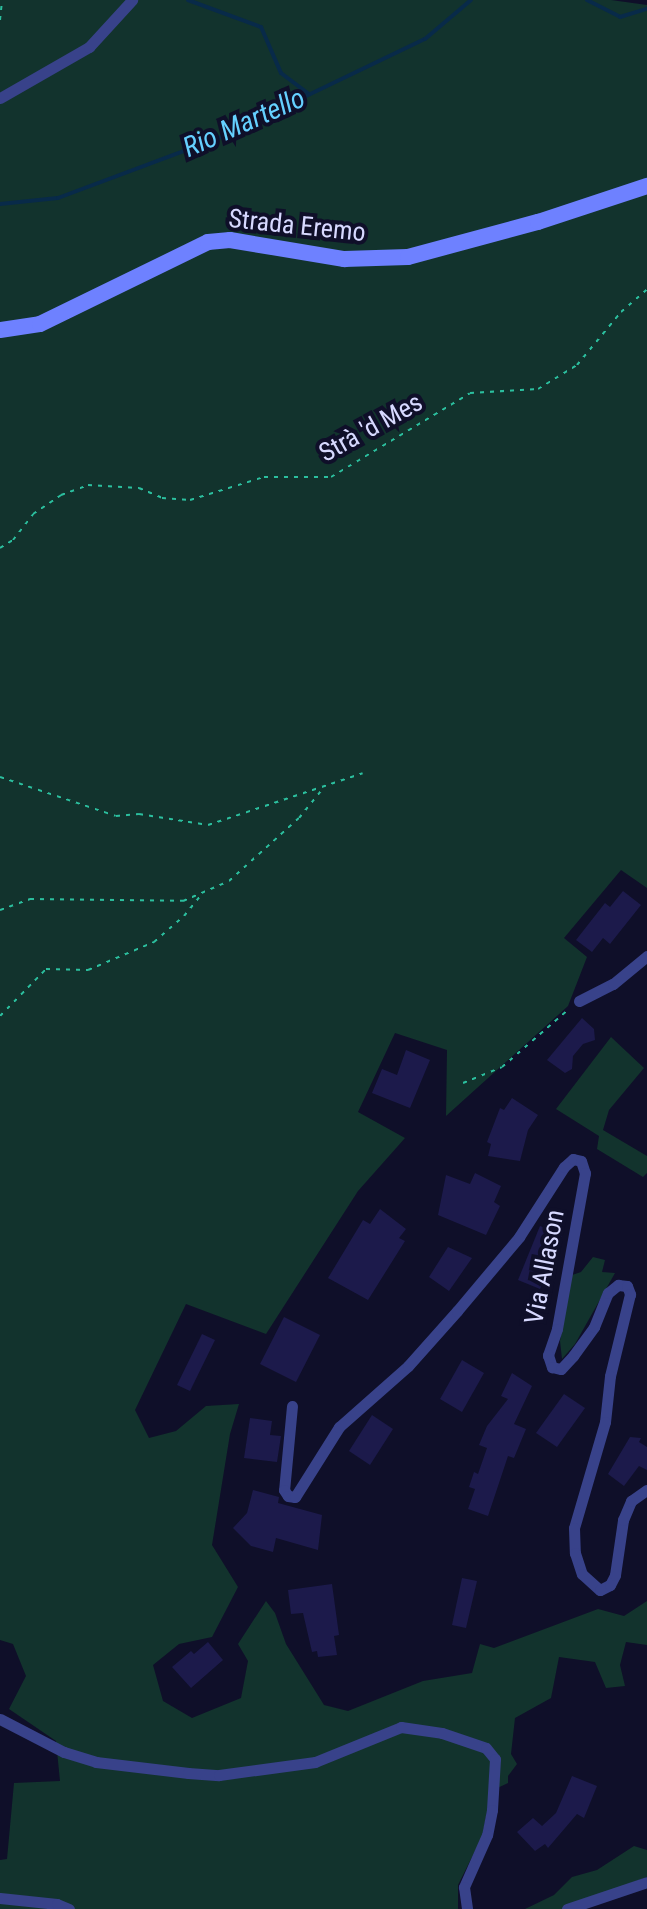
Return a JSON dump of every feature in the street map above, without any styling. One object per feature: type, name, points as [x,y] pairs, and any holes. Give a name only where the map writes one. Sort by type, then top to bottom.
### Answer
[{"type":"main road","name":"Strada Eremo","points":[[0,330],[40,324],[208,242],[230,240],[344,259],[408,257],[538,222],[647,186]]},
{"type":"street","points":[[0,98],[89,47],[132,0]]},
{"type":"street","points":[[579,1001],[613,984],[647,956]]},
{"type":"street","name":"Via Allason","points":[[292,1406],[284,1490],[288,1496],[295,1497],[339,1427],[408,1366],[457,1311],[519,1237],[564,1167],[573,1159],[581,1161],[585,1173],[557,1329],[548,1355],[552,1367],[561,1369],[573,1356],[594,1327],[608,1293],[618,1285],[627,1286],[630,1294],[610,1376],[605,1422],[574,1528],[575,1553],[582,1574],[600,1590],[610,1585],[615,1575],[623,1520],[631,1501],[647,1490]]},
{"type":"street","points":[[0,1719],[64,1752],[96,1762],[204,1774],[315,1762],[401,1727],[442,1733],[486,1748],[495,1759],[492,1810],[487,1835],[464,1887],[467,1909]]},
{"type":"street","points":[[567,1909],[647,1882]]},
{"type":"street","points":[[0,1898],[57,1904],[69,1909]]},
{"type":"path","points":[[0,20],[2,0]]},
{"type":"path","name":"Strà 'd Mes","points":[[0,548],[13,540],[33,514],[61,495],[88,485],[139,488],[162,498],[190,500],[264,477],[331,477],[470,393],[538,389],[577,365],[621,312],[647,289]]},
{"type":"path","points":[[0,777],[116,816],[139,814],[208,825],[305,791],[322,790],[363,773]]},
{"type":"path","points":[[0,910],[30,899],[183,901],[229,881],[299,818],[322,790]]},
{"type":"path","points":[[0,1016],[25,987],[46,969],[88,970],[154,942],[184,916],[202,893]]},
{"type":"path","points":[[463,1083],[502,1067],[529,1040],[579,1001]]},
{"type":"green space","points":[[0,0],[611,0],[647,5],[647,888],[621,870],[564,938],[587,957],[568,1006],[446,1116],[447,1050],[395,1033],[358,1112],[405,1138],[358,1191],[266,1334],[186,1304],[135,1410],[149,1438],[176,1431],[206,1406],[239,1404],[230,1434],[212,1545],[238,1587],[212,1637],[179,1644],[153,1665],[163,1701],[192,1718],[241,1698],[248,1661],[238,1644],[266,1601],[275,1613],[286,1644],[324,1705],[348,1711],[423,1681],[472,1673],[480,1644],[494,1648],[598,1609],[624,1616],[647,1601],[647,1645],[626,1642],[620,1665],[625,1686],[606,1688],[595,1662],[559,1657],[551,1698],[515,1718],[511,1754],[517,1764],[508,1776],[508,1783],[491,1791],[482,1837],[458,1885],[458,1909],[0,1909],[0,1860],[7,1859],[14,1783],[60,1781],[56,1741],[9,1709],[26,1676],[13,1644],[0,1640]]},
{"type":"green space","points":[[611,1037],[644,1068],[609,1110],[603,1130],[647,1156],[647,1173],[643,1177],[597,1149],[599,1136],[556,1109]]},
{"type":"green space","points":[[593,1257],[605,1260],[602,1272],[615,1273],[575,1344],[562,1359],[560,1341],[572,1275],[581,1272]]},
{"type":"green space","points":[[634,1846],[647,1850],[647,1877],[563,1909],[525,1909],[554,1895],[572,1877],[597,1870]]},
{"type":"building","points":[[623,891],[641,905],[610,944],[603,938],[592,952],[576,940],[605,903],[610,907]]},
{"type":"building","points":[[582,1018],[594,1029],[595,1040],[583,1044],[573,1056],[572,1069],[565,1073],[547,1060]]},
{"type":"building","points":[[406,1050],[430,1060],[410,1108],[372,1093],[382,1069],[397,1075]]},
{"type":"building","points":[[512,1098],[538,1115],[528,1130],[520,1161],[488,1156],[491,1144],[487,1142],[500,1108],[504,1110]]},
{"type":"building","points":[[475,1173],[501,1186],[494,1202],[500,1206],[486,1235],[438,1215],[446,1175],[470,1184]]},
{"type":"building","points":[[380,1209],[406,1229],[399,1238],[405,1241],[368,1300],[328,1278],[363,1220],[370,1224]]},
{"type":"building","points":[[540,1226],[562,1235],[540,1289],[518,1280]]},
{"type":"building","points":[[448,1247],[472,1258],[449,1291],[429,1277]]},
{"type":"building","points":[[284,1317],[320,1335],[296,1382],[260,1364]]},
{"type":"building","points":[[202,1334],[215,1340],[190,1391],[177,1385]]},
{"type":"building","points":[[462,1360],[484,1373],[462,1412],[440,1399]]},
{"type":"building","points":[[512,1373],[532,1386],[514,1424],[526,1429],[514,1458],[508,1456],[488,1516],[468,1509],[475,1489],[469,1487],[474,1472],[478,1474],[487,1448],[479,1445],[487,1426],[508,1399],[501,1396]]},
{"type":"building","points":[[564,1394],[585,1408],[557,1447],[536,1433]]},
{"type":"building","points":[[372,1415],[393,1429],[370,1465],[349,1451]]},
{"type":"building","points":[[250,1418],[272,1421],[270,1435],[281,1436],[277,1462],[244,1458]]},
{"type":"building","points":[[630,1437],[641,1438],[639,1442],[647,1447],[647,1470],[639,1466],[624,1486],[608,1474]]},
{"type":"building","points":[[253,1490],[279,1497],[278,1503],[322,1515],[318,1550],[276,1538],[273,1552],[251,1546],[233,1528],[247,1513]]},
{"type":"building","points":[[462,1578],[477,1581],[466,1628],[452,1625]]},
{"type":"building","points":[[332,1584],[339,1635],[334,1636],[337,1655],[318,1657],[317,1651],[312,1652],[303,1613],[291,1614],[288,1590]]},
{"type":"building","points":[[208,1642],[223,1660],[191,1688],[172,1667]]},
{"type":"building","points":[[572,1776],[597,1786],[584,1818],[577,1814],[548,1848],[545,1844],[535,1851],[517,1832],[533,1818],[542,1826],[556,1813]]},
{"type":"waterway","points":[[188,0],[261,27],[281,73],[309,94]]},
{"type":"waterway","name":"Rio Martello","points":[[0,204],[58,198],[221,137],[425,39],[471,0]]},
{"type":"waterway","name":"Rio Martello","points":[[587,0],[620,17],[647,9]]}]
